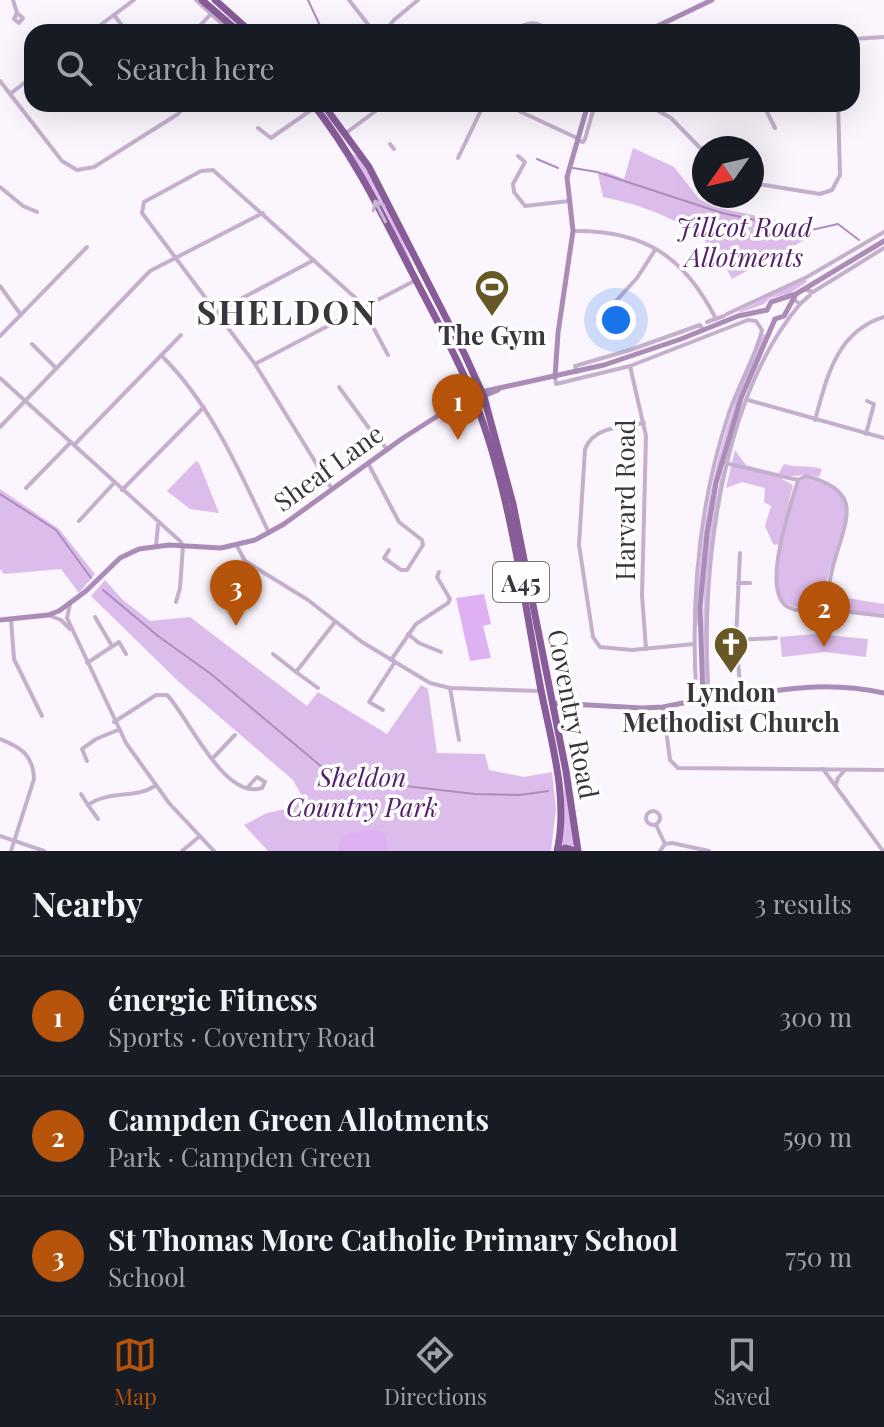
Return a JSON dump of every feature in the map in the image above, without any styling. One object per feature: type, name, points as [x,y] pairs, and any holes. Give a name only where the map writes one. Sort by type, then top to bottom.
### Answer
[{"type":"highway","points":[[202,0],[230,24]]},
{"type":"highway","points":[[215,0],[242,24]]},
{"type":"highway","name":"Coventry Road","points":[[321,112],[365,180],[452,331],[481,395],[513,504],[553,703],[577,851]]},
{"type":"highway","points":[[324,112],[346,133],[369,167],[413,254],[419,277]]},
{"type":"highway","name":"Coventry Road","points":[[419,277],[451,341],[454,355],[481,395],[559,791],[558,851]]},
{"type":"highway","points":[[463,402],[481,395]]},
{"type":"highway","points":[[553,703],[548,707],[561,776],[559,791]]},
{"type":"highway","points":[[558,851],[565,848],[577,851]]},
{"type":"street","points":[[13,0],[17,13]]},
{"type":"street","points":[[102,24],[134,0]]},
{"type":"street","points":[[196,0],[221,24]]},
{"type":"street","points":[[349,0],[368,24]]},
{"type":"street","points":[[391,24],[418,0]]},
{"type":"street","points":[[662,24],[712,0]]},
{"type":"street","points":[[114,15],[121,24]]},
{"type":"street","points":[[202,24],[210,15]]},
{"type":"street","points":[[860,38],[884,37]]},
{"type":"street","points":[[0,81],[62,161],[77,170],[99,164],[180,112]]},
{"type":"street","points":[[10,94],[24,83]]},
{"type":"street","points":[[258,128],[271,138],[307,112]]},
{"type":"street","points":[[346,133],[374,112]]},
{"type":"street","points":[[458,158],[480,112]]},
{"type":"street","points":[[521,112],[583,142],[593,112]]},
{"type":"street","points":[[585,112],[567,177],[573,231],[558,333],[556,384],[633,361],[702,328]]},
{"type":"street","points":[[664,112],[692,140]]},
{"type":"street","points":[[767,112],[775,128]]},
{"type":"street","points":[[764,185],[820,194],[832,190],[840,175],[838,112]]},
{"type":"street","points":[[518,156],[525,162],[513,184],[514,192],[525,206],[530,208],[569,201]]},
{"type":"street","points":[[333,490],[255,364],[142,213],[142,206],[201,171],[210,169],[222,176],[364,307],[388,355]]},
{"type":"street","points":[[0,187],[23,206],[37,212]]},
{"type":"street","points":[[0,427],[150,271],[263,213]]},
{"type":"street","points":[[573,231],[598,230],[618,234],[655,250],[687,272],[701,289],[716,319]]},
{"type":"street","points":[[707,322],[807,277],[884,232]]},
{"type":"street","points":[[744,399],[803,289],[884,241]]},
{"type":"street","points":[[0,336],[87,247]]},
{"type":"street","points":[[703,699],[698,687],[696,573],[705,510],[728,415],[765,332],[775,319],[782,317],[786,308],[797,300],[884,248]]},
{"type":"street","points":[[616,301],[637,278],[655,250]]},
{"type":"street","points":[[217,311],[314,260]]},
{"type":"street","points":[[255,364],[419,277]]},
{"type":"street","points":[[0,286],[21,315]]},
{"type":"street","points":[[803,289],[812,293]]},
{"type":"street","points":[[767,310],[771,302],[797,300]]},
{"type":"street","points":[[779,301],[786,308]]},
{"type":"street","points":[[577,372],[575,366],[767,310]]},
{"type":"street","points":[[767,310],[775,319]]},
{"type":"street","points":[[815,420],[831,367],[842,345],[862,327],[884,317]]},
{"type":"street","points":[[481,395],[633,361],[748,320],[754,319],[765,332]]},
{"type":"street","points":[[697,653],[694,644],[707,534],[724,463],[765,332]]},
{"type":"street","points":[[26,488],[181,335]]},
{"type":"street","points":[[32,344],[56,368]]},
{"type":"street","points":[[161,355],[183,377],[222,436],[269,533]]},
{"type":"street","name":"Harvard Road","points":[[633,361],[644,423],[647,469],[642,595],[646,649]]},
{"type":"street","points":[[0,378],[183,546],[180,588],[174,599]]},
{"type":"street","points":[[339,387],[388,450]]},
{"type":"street","points":[[744,399],[884,438]]},
{"type":"street","points":[[866,434],[874,404],[867,401]]},
{"type":"street","name":"Sheaf Lane","points":[[48,615],[70,604],[126,554],[156,546],[237,546],[269,533],[463,402]]},
{"type":"street","points":[[122,490],[204,407]]},
{"type":"street","points":[[644,423],[601,431],[588,441],[580,496],[579,545],[586,599],[597,645],[603,648],[646,649],[694,644]]},
{"type":"street","points":[[724,463],[798,480],[806,476],[834,486],[847,503],[848,519],[830,579],[825,609]]},
{"type":"street","points":[[698,687],[708,683],[706,634],[712,549],[724,463]]},
{"type":"street","points":[[369,465],[399,522],[420,536],[423,545],[407,570],[384,558],[389,550]]},
{"type":"street","points":[[798,480],[779,552],[776,588],[781,601],[789,608],[805,611],[825,609],[884,616]]},
{"type":"street","points":[[79,521],[114,483]]},
{"type":"street","points":[[156,546],[159,534],[157,522]]},
{"type":"street","points":[[168,530],[172,538],[170,545]]},
{"type":"street","points":[[237,546],[245,561],[430,683],[450,688],[541,691]]},
{"type":"street","points":[[741,695],[736,640],[738,583],[740,555],[747,557]]},
{"type":"street","points":[[383,710],[369,702],[408,634],[416,624],[450,599],[437,577],[439,572]]},
{"type":"street","points":[[738,583],[750,583]]},
{"type":"street","points":[[180,588],[187,588]]},
{"type":"street","points":[[70,604],[67,618],[118,730],[155,786],[214,851]]},
{"type":"street","points":[[0,620],[48,615],[61,620],[72,630]]},
{"type":"street","points":[[95,617],[95,625],[112,646]]},
{"type":"street","points":[[11,619],[14,659],[42,716]]},
{"type":"street","points":[[296,672],[335,622]]},
{"type":"street","points":[[408,634],[419,643],[441,652]]},
{"type":"street","points":[[736,640],[776,638]]},
{"type":"street","points":[[87,663],[118,640],[126,654]]},
{"type":"street","points":[[273,654],[318,688]]},
{"type":"street","points":[[553,703],[663,707],[808,685],[884,693]]},
{"type":"street","points":[[450,688],[459,740]]},
{"type":"street","points":[[114,722],[156,695],[164,694],[171,698],[212,759],[247,788]]},
{"type":"street","points":[[30,707],[36,704]]},
{"type":"street","points":[[663,707],[670,760],[678,768],[884,770]]},
{"type":"street","points":[[87,761],[82,749],[118,730]]},
{"type":"street","points":[[212,759],[235,735]]},
{"type":"street","points":[[0,739],[27,753],[34,770],[34,779],[11,851]]},
{"type":"street","points":[[823,769],[883,851]]},
{"type":"street","points":[[836,786],[845,770]]},
{"type":"street","points":[[88,805],[116,794],[144,793],[155,786]]},
{"type":"street","points":[[81,794],[98,819]]},
{"type":"street","points":[[656,825],[665,844]]},
{"type":"street","points":[[0,836],[44,851]]},
{"type":"street","points":[[182,851],[200,836]]},
{"type":"street","points":[[660,851],[665,844],[672,843],[709,851]]},
{"type":"green space","name":"Jillcot Road Allotments","points":[[633,148],[674,167],[692,190],[692,208],[720,208],[813,228],[814,235],[732,279],[718,254],[692,231],[649,210],[603,197],[598,174],[606,172],[624,179]]},
{"type":"green space","points":[[352,153],[358,154],[397,225],[417,277]]},
{"type":"green space","points":[[805,279],[807,282],[789,294],[770,298],[764,304],[739,313],[739,311]]},
{"type":"green space","points":[[763,334],[766,335],[737,408],[715,483],[705,535],[696,632],[701,555],[713,480],[734,406]]},
{"type":"green space","points":[[735,450],[746,465],[778,474],[784,464],[822,469],[819,477],[783,475],[782,479],[793,485],[779,545],[773,544],[765,526],[771,506],[764,502],[765,488],[742,482],[726,488]]},
{"type":"green space","points":[[196,461],[219,513],[190,509],[167,491]]},
{"type":"green space","points":[[724,468],[707,577],[705,684],[703,616],[705,571]]},
{"type":"green space","points":[[806,478],[840,493],[847,513],[827,580],[825,605],[813,609],[791,606],[780,595],[778,584],[787,523],[799,482]]},
{"type":"green space","points":[[0,489],[59,529],[95,574],[79,593],[61,569],[4,574],[0,569]]},
{"type":"green space","name":"Sheldon Country Park","points":[[105,580],[123,600],[150,621],[190,617],[307,706],[318,692],[387,734],[421,685],[428,689],[437,753],[485,754],[489,770],[524,777],[552,772],[556,809],[551,851],[268,851],[244,825],[267,813],[295,807],[302,796],[293,780],[179,682],[91,596]]},
{"type":"green space","points":[[831,580],[841,597],[884,604],[884,614],[832,609],[829,605]]},
{"type":"green space","points":[[815,634],[868,639],[866,657],[825,652],[782,657],[780,637]]},
{"type":"green space","points":[[562,768],[574,844],[572,846],[561,844]]},
{"type":"shaded area","points":[[484,594],[491,624],[483,626],[491,658],[470,661],[456,598]]},
{"type":"shaded area","points":[[364,829],[381,831],[389,851],[337,851],[342,836]]},
{"type":"waterway","points":[[308,0],[319,24]]},
{"type":"waterway","points":[[537,159],[558,168]]},
{"type":"waterway","points":[[573,168],[597,172],[722,213],[807,231],[838,224],[859,240]]},
{"type":"waterway","points":[[0,494],[56,530],[91,578]]},
{"type":"waterway","points":[[103,590],[158,636],[211,674],[335,778],[475,794],[520,795],[548,791]]},
{"type":"place","name":"The Gym","points":[[492,318]]},
{"type":"place","name":"énergie Fitness","points":[[458,440]]},
{"type":"place","name":"St Thomas More Catholic Primary School","points":[[236,626]]},
{"type":"place","name":"Campden Green Allotments","points":[[824,647]]},
{"type":"place","name":"Lyndon Methodist Church","points":[[731,675]]},
{"type":"district","name":"SHELDON","points":[[287,311]]}]
